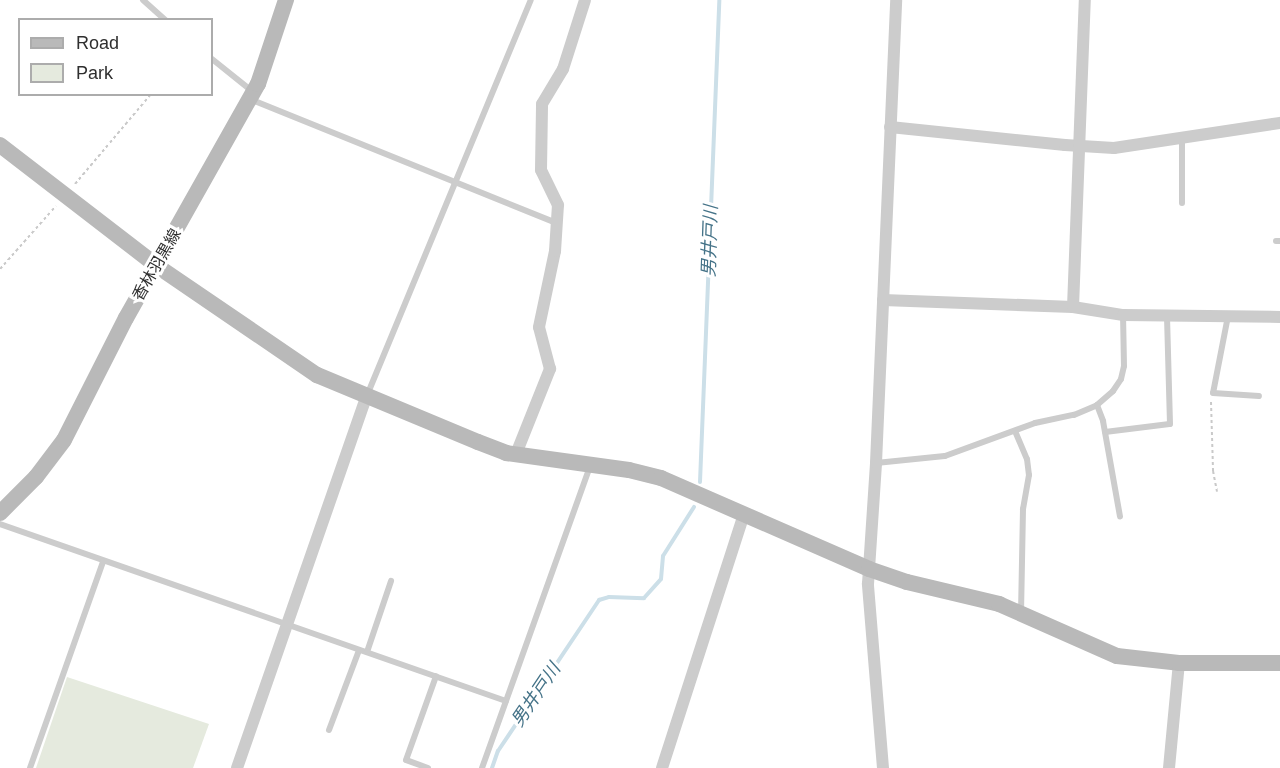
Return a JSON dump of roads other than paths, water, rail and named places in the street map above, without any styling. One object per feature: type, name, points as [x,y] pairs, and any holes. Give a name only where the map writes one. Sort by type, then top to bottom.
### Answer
[{"type":"street","name":"香林羽黒線","points":[[0,513],[36,477],[64,440],[126,318],[252,96],[286,0]]},
{"type":"street","points":[[516,454],[550,369],[539,327],[555,251],[558,205],[541,170],[542,105],[562,69],[585,0]]},
{"type":"street","points":[[884,768],[869,569],[876,463],[896,0]]},
{"type":"street","points":[[1073,307],[1085,0]]},
{"type":"street","points":[[890,127],[1078,147],[1114,148],[1280,123]]},
{"type":"street","points":[[0,145],[157,266],[309,371],[366,397],[478,442],[516,454],[591,464],[661,478],[869,569],[907,582],[984,599],[1116,656],[1179,663],[1280,663]]},
{"type":"street","points":[[883,300],[1073,307],[1123,315],[1280,317]]},
{"type":"street","points":[[237,768],[289,625],[366,397]]},
{"type":"street","points":[[662,768],[744,514]]},
{"type":"street","points":[[1168,768],[1179,663]]},
{"type":"lane","points":[[143,0],[163,18]]},
{"type":"lane","points":[[366,397],[531,0]]},
{"type":"lane","points":[[213,60],[252,96],[557,223]]},
{"type":"lane","points":[[1182,136],[1182,203]]},
{"type":"lane","points":[[876,463],[945,456],[1035,423],[1074,415],[1098,405],[1113,391],[1124,366],[1123,315]]},
{"type":"lane","points":[[1105,432],[1170,424],[1167,315]]},
{"type":"lane","points":[[1228,316],[1213,393],[1259,396]]},
{"type":"lane","points":[[1098,405],[1120,516]]},
{"type":"lane","points":[[1015,431],[1027,459],[1029,475],[1023,509],[1020,613]]},
{"type":"lane","points":[[482,768],[591,464]]},
{"type":"lane","points":[[0,524],[103,562],[506,701]]},
{"type":"lane","points":[[30,768],[103,562]]},
{"type":"lane","points":[[367,652],[391,581]]},
{"type":"lane","points":[[329,730],[358,650]]},
{"type":"lane","points":[[428,768],[406,760],[435,676]]},
{"type":"waterway","name":"男井戸川","points":[[700,482],[719,0]]},
{"type":"waterway","name":"男井戸川","points":[[492,768],[498,751],[599,600],[609,597],[644,598],[661,579],[663,556],[694,507]]}]
